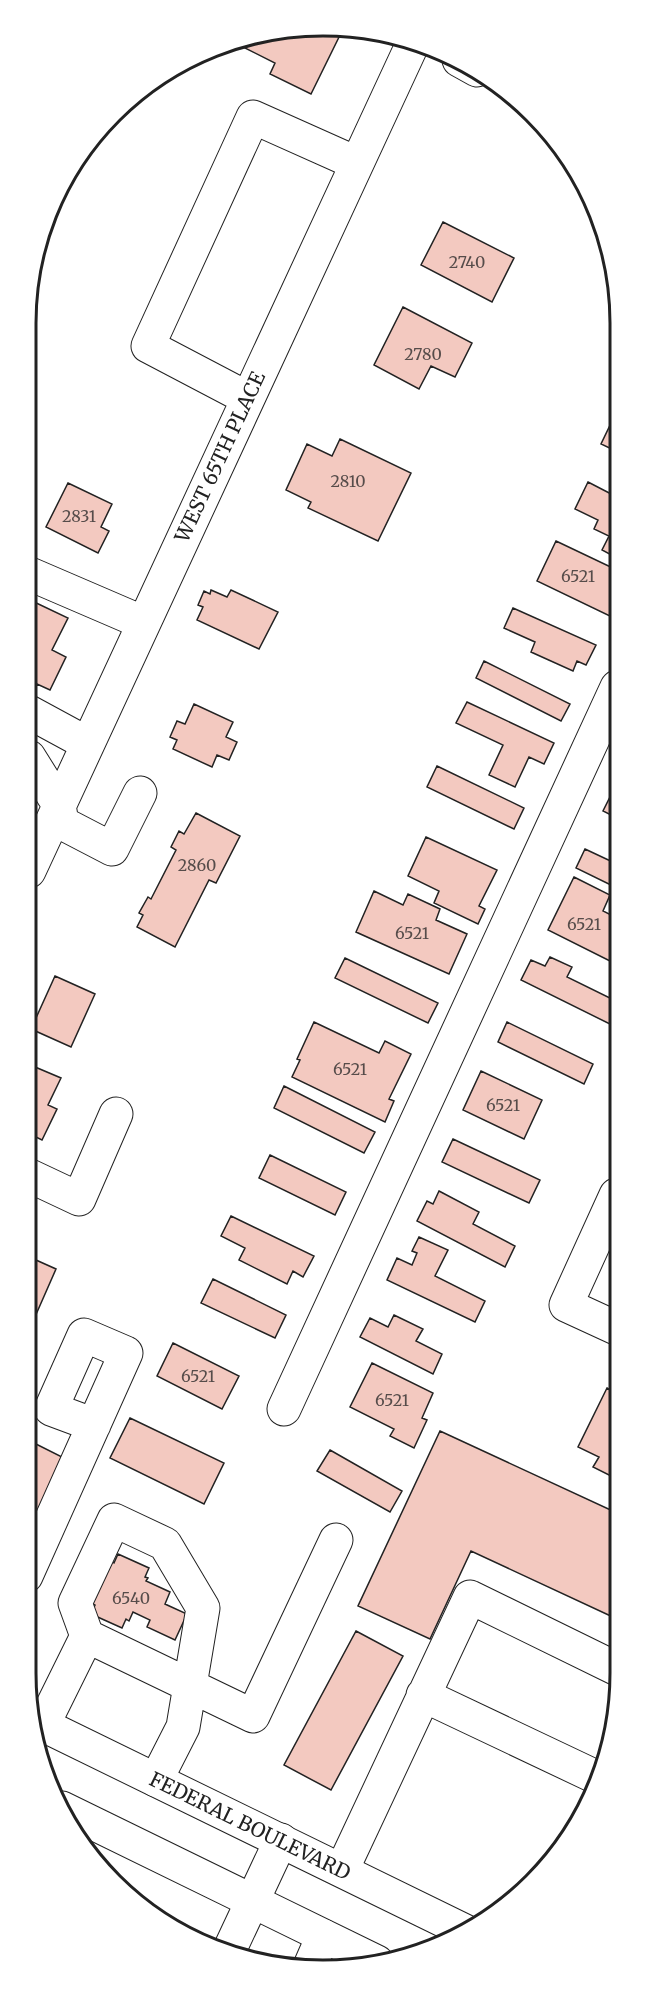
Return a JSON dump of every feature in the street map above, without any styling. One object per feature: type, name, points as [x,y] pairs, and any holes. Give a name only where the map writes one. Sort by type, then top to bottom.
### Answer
[{"type":"street","name":"WEST 65TH PLACE","points":[[36,856],[410,50]]},
{"type":"street","points":[[247,398],[148,346],[253,117],[356,163]]},
{"type":"street","points":[[36,577],[144,623]]},
{"type":"street","points":[[284,1409],[610,702]]},
{"type":"street","points":[[36,716],[88,744]]},
{"type":"street","points":[[36,768],[59,805],[62,823],[112,849],[140,793]]},
{"type":"street","points":[[36,1180],[79,1199],[116,1114]]},
{"type":"street","points":[[610,1208],[566,1305],[610,1325]]},
{"type":"street","points":[[36,1554],[94,1425]]},
{"type":"street","points":[[156,1780],[183,1727],[190,1686],[204,1608],[165,1544],[114,1520],[75,1604],[87,1636],[190,1686],[253,1716],[336,1540]]},
{"type":"street","points":[[342,1870],[471,1597],[610,1666]]},
{"type":"street","points":[[40,1721],[87,1636]]},
{"type":"street","points":[[423,1695],[591,1775]]},
{"type":"street","name":"FEDERAL BOULEVARD","points":[[41,1724],[456,1927]]},
{"type":"street","points":[[72,1813],[366,1957]]},
{"type":"street","points":[[232,1945],[281,1840]]},
{"type":"street","points":[[313,1959],[324,1936]]},
{"type":"building","points":[[339,37],[311,94],[270,74],[275,63],[244,47],[286,38]]},
{"type":"building","points":[[443,222],[514,258],[492,302],[421,265]]},
{"type":"building","points":[[403,307],[472,343],[455,377],[431,366],[419,389],[374,365]]},
{"type":"building","points":[[610,425],[610,448],[601,444]]},
{"type":"building","points":[[340,439],[411,473],[378,541],[308,508],[311,502],[286,490],[307,444],[332,456]]},
{"type":"building","points":[[588,482],[610,493],[610,554],[602,550],[609,536],[594,529],[598,520],[575,509]]},
{"type":"building","points":[[68,483],[112,504],[101,527],[109,531],[98,553],[46,527]]},
{"type":"building","points":[[556,541],[610,567],[610,616],[537,581]]},
{"type":"building","points":[[211,590],[227,597],[231,590],[278,612],[259,649],[197,620],[203,607],[198,605],[204,591],[210,594]]},
{"type":"building","points":[[36,603],[68,618],[52,650],[66,657],[50,690],[37,684],[36,686]]},
{"type":"building","points":[[513,608],[596,645],[586,665],[577,661],[573,671],[531,652],[535,642],[504,628]]},
{"type":"building","points":[[484,661],[570,704],[561,721],[476,678]]},
{"type":"building","points":[[467,702],[554,743],[544,764],[529,757],[515,787],[489,775],[503,745],[456,723]]},
{"type":"building","points":[[194,704],[233,722],[226,737],[237,742],[229,760],[217,755],[212,767],[173,749],[177,740],[170,737],[177,721],[185,724]]},
{"type":"building","points":[[437,766],[524,808],[514,829],[427,787]]},
{"type":"building","points":[[610,797],[610,814],[603,811]]},
{"type":"building","points":[[196,813],[240,836],[216,883],[209,880],[175,947],[137,927],[143,915],[139,913],[148,897],[151,899],[176,850],[171,847],[179,831],[184,834]]},
{"type":"building","points":[[426,837],[497,870],[479,906],[485,909],[478,924],[434,903],[439,891],[408,876]]},
{"type":"building","points":[[585,849],[610,861],[610,885],[576,868]]},
{"type":"building","points":[[574,877],[610,895],[603,911],[610,914],[610,961],[548,930]]},
{"type":"building","points":[[374,891],[403,905],[408,894],[440,909],[436,920],[467,934],[449,974],[356,932]]},
{"type":"building","points":[[550,957],[572,967],[567,977],[610,998],[610,1024],[521,980],[531,960],[545,966]]},
{"type":"building","points":[[345,958],[438,1003],[428,1023],[335,978]]},
{"type":"building","points":[[55,976],[95,994],[71,1047],[36,1031],[36,1018]]},
{"type":"building","points":[[314,1022],[379,1053],[385,1041],[411,1054],[389,1099],[394,1101],[385,1122],[292,1077],[300,1060],[297,1059]]},
{"type":"building","points":[[507,1022],[593,1064],[584,1084],[498,1042]]},
{"type":"building","points":[[36,1067],[61,1078],[48,1105],[57,1109],[42,1140],[36,1137]]},
{"type":"building","points":[[481,1071],[542,1100],[524,1139],[463,1110]]},
{"type":"building","points":[[284,1086],[375,1132],[364,1153],[274,1108]]},
{"type":"building","points":[[453,1139],[540,1180],[529,1203],[442,1162]]},
{"type":"building","points":[[270,1155],[346,1192],[335,1215],[259,1178]]},
{"type":"building","points":[[439,1191],[479,1212],[473,1224],[515,1246],[505,1267],[417,1221],[427,1201],[433,1204]]},
{"type":"building","points":[[231,1216],[314,1256],[303,1277],[293,1271],[287,1284],[239,1260],[245,1248],[221,1236]]},
{"type":"building","points":[[419,1237],[448,1250],[435,1276],[485,1301],[475,1322],[387,1280],[397,1258],[412,1265],[417,1253],[412,1251]]},
{"type":"building","points":[[36,1260],[56,1269],[36,1315]]},
{"type":"building","points":[[213,1279],[286,1315],[275,1338],[201,1303]]},
{"type":"building","points":[[394,1315],[423,1329],[416,1341],[442,1354],[433,1374],[360,1337],[370,1318],[388,1327]]},
{"type":"building","points":[[173,1343],[239,1376],[222,1409],[157,1376]]},
{"type":"building","points":[[372,1363],[433,1393],[422,1418],[427,1420],[414,1448],[390,1436],[394,1429],[350,1407]]},
{"type":"building","points":[[607,1388],[610,1390],[610,1476],[593,1467],[599,1457],[578,1447]]},
{"type":"building","points":[[130,1418],[224,1463],[204,1504],[110,1458]]},
{"type":"building","points":[[440,1431],[610,1510],[610,1616],[471,1551],[430,1639],[358,1606]]},
{"type":"building","points":[[36,1444],[70,1461],[36,1528]]},
{"type":"building","points":[[330,1450],[402,1491],[390,1512],[317,1471]]},
{"type":"building","points":[[118,1554],[149,1568],[145,1577],[148,1578],[146,1581],[170,1592],[165,1604],[187,1614],[175,1640],[147,1627],[150,1620],[133,1612],[129,1621],[126,1619],[122,1628],[91,1614],[95,1605],[91,1603],[111,1561],[114,1563]]},
{"type":"building","points":[[356,1631],[403,1656],[331,1790],[284,1765]]}]
